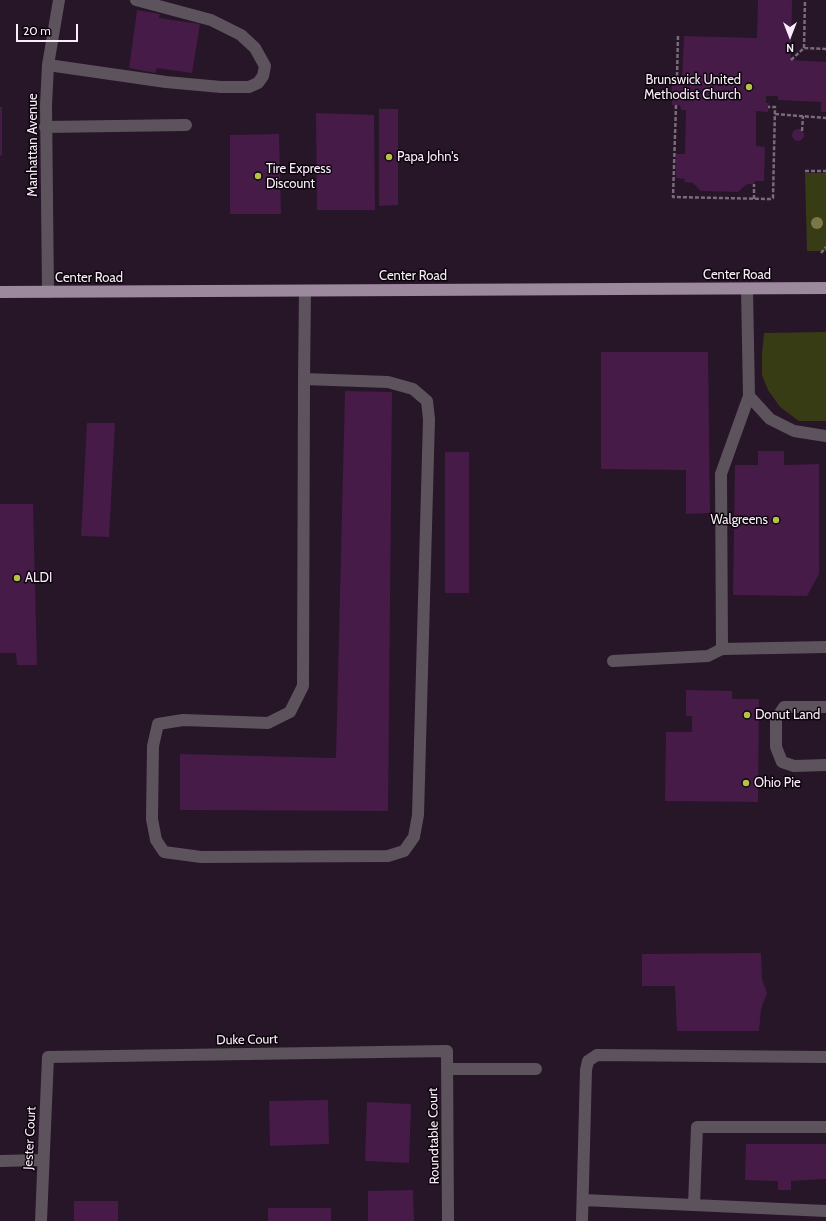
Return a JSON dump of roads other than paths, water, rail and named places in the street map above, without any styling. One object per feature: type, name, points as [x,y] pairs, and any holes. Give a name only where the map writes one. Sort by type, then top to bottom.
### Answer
[{"type":"main road","name":"Center Road","points":[[0,292],[826,288]]},
{"type":"street","name":"Manhattan Avenue","points":[[48,292],[45,127],[48,65],[59,0]]},
{"type":"street","points":[[48,65],[166,82],[221,87],[249,87],[258,83],[263,76],[265,66],[255,48],[241,35],[210,20],[136,0]]},
{"type":"street","points":[[45,127],[186,125]]},
{"type":"street","points":[[722,649],[722,474],[749,396],[747,289]]},
{"type":"street","points":[[304,379],[388,382],[413,389],[427,401],[429,419],[418,815],[414,837],[404,851],[388,856],[201,857],[164,852],[156,840],[152,819],[153,746],[158,724],[183,720],[268,723],[290,712],[303,686],[304,379],[305,291]]},
{"type":"street","points":[[749,396],[770,419],[794,431],[826,436]]},
{"type":"street","points":[[613,661],[708,656],[722,649],[826,647]]},
{"type":"street","points":[[826,707],[784,707],[776,719],[776,748],[782,762],[794,766],[826,765]]},
{"type":"street","name":"Duke Court","points":[[48,1057],[447,1051]]},
{"type":"street","name":"Roundtable Court","points":[[447,1051],[448,1221]]},
{"type":"street","points":[[582,1221],[586,1070],[588,1061],[596,1055],[826,1057]]},
{"type":"street","name":"Jester Court","points":[[41,1221],[48,1057]]},
{"type":"street","points":[[447,1069],[536,1069]]},
{"type":"street","points":[[694,1205],[697,1127],[826,1127]]},
{"type":"street","points":[[0,1161],[43,1160]]},
{"type":"street","points":[[583,1200],[826,1211]]},
{"type":"place","name":"Brunswick United Methodist Church","points":[[749,87]]},
{"type":"place","name":"Papa John's","points":[[389,157]]},
{"type":"place","name":"Tire Express Discount","points":[[258,176]]},
{"type":"place","name":"Walgreens","points":[[776,520]]},
{"type":"place","name":"ALDI","points":[[17,578]]},
{"type":"place","name":"Donut Land","points":[[747,715]]},
{"type":"place","name":"Ohio Pie","points":[[746,783]]}]
